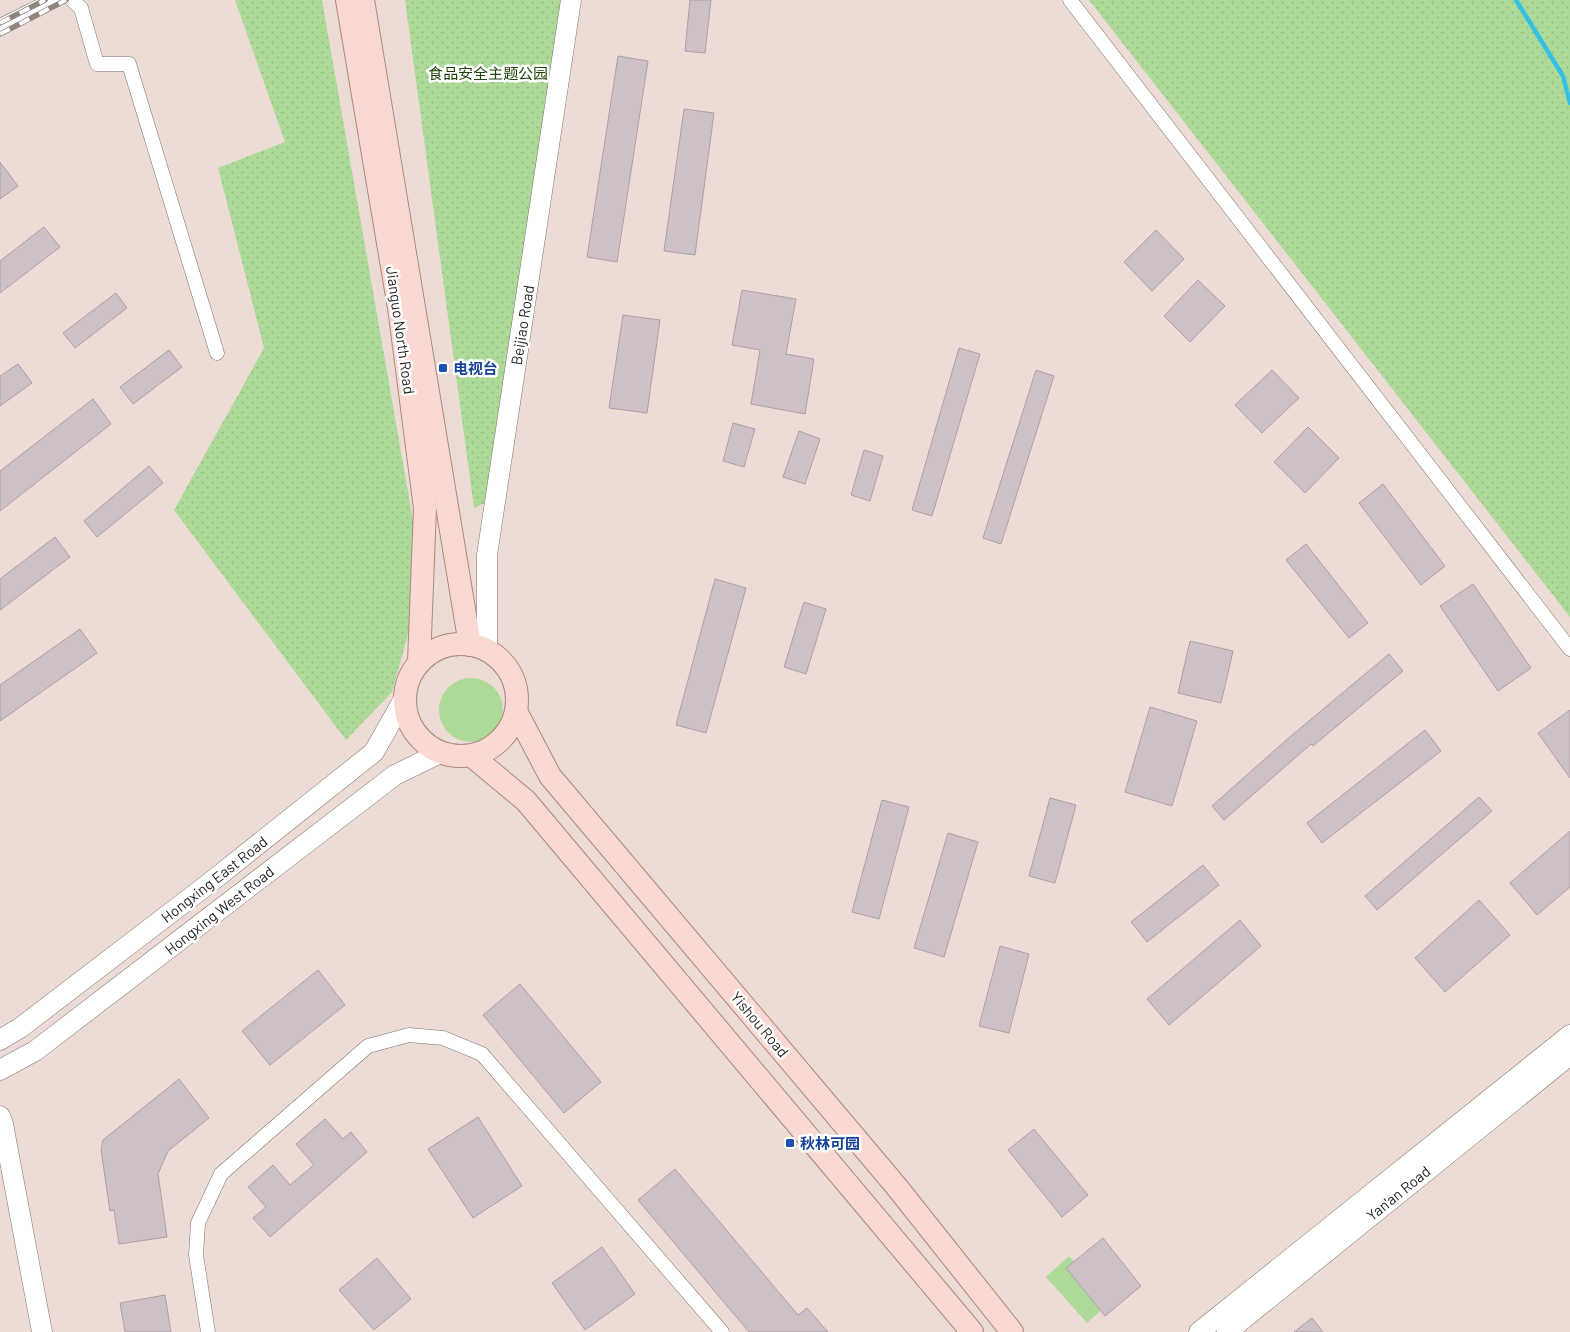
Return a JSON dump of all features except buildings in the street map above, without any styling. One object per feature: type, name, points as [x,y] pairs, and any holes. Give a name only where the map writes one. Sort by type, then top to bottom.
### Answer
[{"type":"main road","name":"Jianguo North Road","points":[[347,0],[399,308],[425,508],[419,662]]},
{"type":"main road","name":"Jianguo North Road","points":[[363,0],[425,366],[478,647]]},
{"type":"main road","name":"Beijiao Road","points":[[478,647],[487,555],[571,0]]},
{"type":"main road","points":[[452,645],[478,647],[502,661],[512,676],[517,693],[516,711],[511,727],[501,740],[487,750],[472,756],[456,757],[440,753],[426,745],[415,733],[407,716],[405,697],[409,678],[419,662],[434,651],[452,645]]},
{"type":"main road","name":"Hongxing East Road","points":[[0,1040],[20,1028],[207,885],[374,752],[405,697]]},
{"type":"main road","name":"Yishou Road","points":[[516,711],[550,776],[896,1186],[1012,1332]]},
{"type":"main road","name":"Hongxing West Road","points":[[0,1070],[35,1052],[395,774],[440,753]]},
{"type":"main road","points":[[472,756],[526,801],[972,1332]]},
{"type":"main road","points":[[1199,1332],[1570,1035]]},
{"type":"main road","name":"Yan'an Road","points":[[1227,1332],[1570,1055]]},
{"type":"main road","points":[[0,1116],[42,1332]]},
{"type":"street","points":[[0,26],[52,0]]},
{"type":"street","points":[[72,0],[81,8],[97,64],[129,64],[217,353]]},
{"type":"street","points":[[1070,0],[1570,649]]},
{"type":"street","points":[[208,1332],[196,1255],[198,1222],[221,1174],[368,1046],[409,1035],[443,1038],[482,1054],[722,1332]]},
{"type":"green space","points":[[235,0],[322,0],[418,549],[412,620],[392,692],[346,740],[174,510],[264,348],[218,168],[285,142]]},
{"type":"green space","name":"食品安全主题公园","points":[[405,0],[574,0],[487,502],[474,508]]},
{"type":"green space","points":[[1089,0],[1570,0],[1570,617]]},
{"type":"green space","points":[[465,678],[477,678],[494,687],[501,698],[503,710],[501,722],[494,733],[477,742],[465,742],[453,737],[444,728],[439,716],[439,704],[444,692],[453,683]]},
{"type":"green space","points":[[1069,1256],[1111,1301],[1087,1323],[1046,1277]]},
{"type":"waterway","points":[[1516,0],[1563,76],[1570,103]]},
{"type":"railway","points":[[0,23],[45,0]]},
{"type":"railway","points":[[0,34],[66,0]]},
{"type":"place","name":"电视台","points":[[443,368]]},
{"type":"place","name":"秋林可园","points":[[790,1143]]}]
